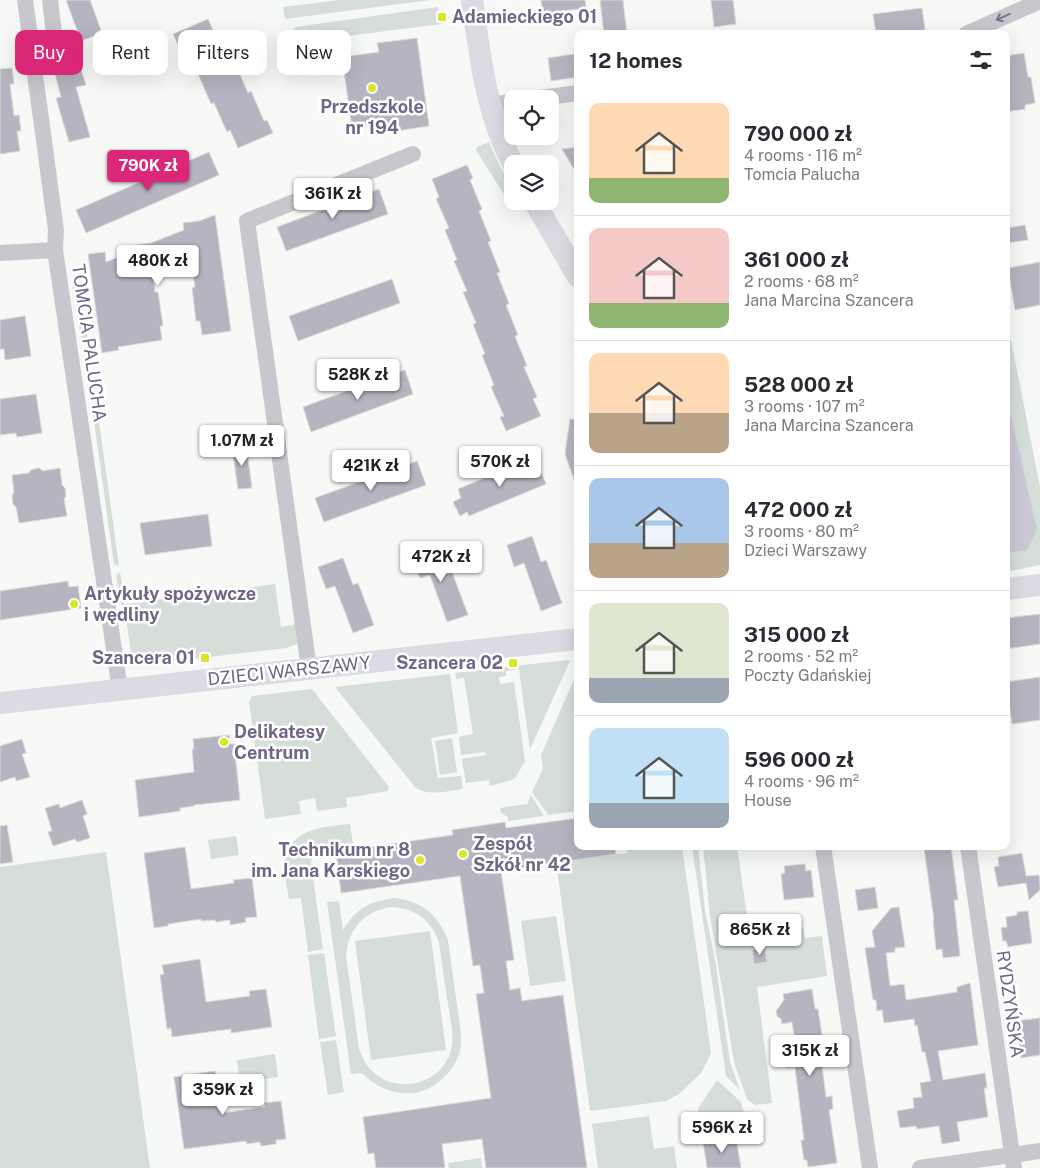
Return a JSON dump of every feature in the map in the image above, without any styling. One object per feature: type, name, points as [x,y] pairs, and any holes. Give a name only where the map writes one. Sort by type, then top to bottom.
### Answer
[{"type":"street","name":"TOMCIA PALUCHA","points":[[25,0],[56,230],[55,250],[120,690]]},
{"type":"street","points":[[50,0],[54,30]]},
{"type":"street","points":[[472,0],[481,62],[490,105],[499,134],[509,155]]},
{"type":"street","points":[[975,30],[1040,1]]},
{"type":"street","points":[[559,95],[574,94]]},
{"type":"street","points":[[490,105],[504,103]]},
{"type":"street","points":[[309,669],[247,221],[413,154]]},
{"type":"street","points":[[539,210],[574,270]]},
{"type":"street","points":[[0,253],[55,250]]},
{"type":"street","points":[[1010,589],[1040,585]]},
{"type":"street","name":"DZIECI WARSZAWY","points":[[0,704],[574,639]]},
{"type":"street","points":[[824,850],[870,1168]]},
{"type":"street","name":"RYDZYŃSKA","points":[[969,850],[1013,1161]]},
{"type":"street","points":[[920,1168],[1013,1161],[1040,1151]]},
{"type":"shaded area","points":[[340,0],[430,0],[285,19],[283,7]]},
{"type":"shaded area","points":[[438,7],[441,24],[351,36],[351,30],[294,30],[296,27]]},
{"type":"shaded area","points":[[489,142],[504,173],[504,195],[476,150],[477,147]]},
{"type":"shaded area","points":[[75,281],[79,284],[88,340],[82,344],[72,282]]},
{"type":"shaded area","points":[[1010,340],[1040,487],[1040,565],[1010,571]]},
{"type":"shaded area","points":[[92,407],[97,408],[119,566],[114,564]]},
{"type":"shaded area","points":[[1010,412],[1037,529],[1027,550],[1010,552]]},
{"type":"shaded area","points":[[120,572],[125,604],[275,584],[281,627],[296,624],[297,644],[286,648],[133,666],[124,605],[121,605],[116,576]]},
{"type":"shaded area","points":[[570,661],[530,749],[519,669],[506,671],[506,676],[499,677],[500,684],[514,682],[525,761],[516,777],[512,780],[490,786],[489,780],[466,783],[462,759],[486,755],[485,752],[461,755],[459,737],[473,734],[464,678],[456,679],[455,673]]},
{"type":"shaded area","points":[[450,674],[458,733],[431,738],[438,778],[461,776],[463,789],[426,792],[415,787],[335,687]]},
{"type":"shaded area","points":[[574,680],[574,811],[548,815],[532,792],[543,769],[541,755]]},
{"type":"shaded area","points":[[312,689],[389,787],[387,791],[346,798],[347,807],[317,811],[315,798],[299,801],[301,814],[265,819],[249,702],[252,696]]},
{"type":"shaded area","points":[[452,738],[457,772],[440,775],[435,741]]},
{"type":"shaded area","points":[[531,795],[544,816],[508,821],[508,817],[501,813],[500,808],[527,804]]},
{"type":"shaded area","points":[[350,824],[353,843],[320,848],[312,857],[311,864],[323,949],[308,952],[301,898],[289,899],[285,873],[288,853],[292,843],[308,832],[328,826]]},
{"type":"shaded area","points":[[236,836],[239,855],[211,859],[208,840]]},
{"type":"shaded area","points":[[627,850],[683,850],[711,1053],[702,1072],[679,1094],[666,1101],[590,1111],[556,862],[627,853]]},
{"type":"shaded area","points":[[693,850],[698,850],[705,911],[715,959],[730,1062],[740,1090],[726,1076]]},
{"type":"shaded area","points":[[703,850],[738,850],[750,937],[803,928],[805,938],[822,936],[827,976],[757,987],[772,1103],[755,1105],[747,1099],[734,1062],[710,916]]},
{"type":"shaded area","points":[[106,852],[150,1168],[0,1168],[0,867]]},
{"type":"shaded area","points":[[393,898],[403,899],[420,905],[433,916],[444,931],[448,940],[460,1028],[460,1051],[453,1066],[443,1079],[436,1084],[414,1093],[399,1093],[385,1089],[362,1073],[351,1074],[327,902],[339,901],[343,930],[358,912],[370,904]],"holes":[[[400,908],[421,917],[436,935],[439,943],[452,1033],[451,1050],[446,1062],[439,1071],[429,1078],[407,1084],[383,1079],[373,1072],[363,1059],[359,1049],[346,956],[350,938],[365,917],[381,909]]]},
{"type":"shaded area","points":[[556,916],[566,981],[530,986],[521,921]]},
{"type":"shaded area","points":[[430,931],[446,1050],[371,1060],[355,941]]},
{"type":"shaded area","points":[[324,953],[336,1036],[319,1039],[308,955]]},
{"type":"shaded area","points":[[336,1040],[344,1092],[328,1095],[320,1042]]},
{"type":"shaded area","points":[[275,1054],[278,1077],[240,1083],[237,1060]]},
{"type":"shaded area","points":[[717,1080],[741,1102],[747,1125],[698,1132],[694,1126],[699,1107]]},
{"type":"shaded area","points":[[649,1116],[654,1149],[674,1146],[677,1168],[598,1168],[592,1124]]},
{"type":"shaded area","points":[[481,1158],[482,1168],[449,1168],[448,1163]]},
{"type":"building","points":[[66,0],[90,0],[101,30],[93,30],[93,36],[83,40],[83,30],[77,30]]},
{"type":"building","points":[[541,0],[585,0],[586,8],[543,14]]},
{"type":"building","points":[[600,0],[623,0],[627,30],[604,30]]},
{"type":"building","points":[[711,0],[733,0],[736,24],[714,27]]},
{"type":"building","points":[[922,8],[925,30],[875,30],[873,14]]},
{"type":"building","points":[[208,19],[213,30],[182,30]]},
{"type":"building","points":[[178,32],[178,45],[173,34]]},
{"type":"building","points":[[417,38],[429,126],[390,132],[389,123],[352,128],[345,75],[351,75],[351,56],[379,52],[377,43]]},
{"type":"building","points":[[1024,53],[1028,77],[1031,77],[1035,103],[1025,105],[1025,109],[1010,111],[1010,55]]},
{"type":"building","points":[[574,54],[574,78],[551,81],[548,58]]},
{"type":"building","points":[[12,68],[14,84],[10,84],[14,116],[19,115],[21,131],[17,131],[20,151],[0,154],[0,69]]},
{"type":"building","points":[[55,75],[83,75],[86,85],[76,87],[90,137],[69,142],[56,98],[61,97]]},
{"type":"building","points":[[198,75],[240,75],[248,93],[251,91],[264,121],[267,120],[273,133],[238,148],[230,130],[227,132],[214,103],[211,104]]},
{"type":"building","points":[[574,148],[574,169],[562,149]]},
{"type":"building","points":[[209,152],[219,175],[86,233],[76,210]]},
{"type":"building","points":[[467,165],[473,178],[470,180],[482,209],[479,211],[491,241],[488,242],[500,272],[497,273],[509,304],[506,305],[518,335],[515,336],[527,366],[524,367],[537,397],[533,399],[541,416],[506,431],[500,417],[504,416],[491,387],[494,385],[482,355],[485,354],[473,324],[476,323],[463,292],[467,291],[454,261],[457,260],[445,230],[449,228],[436,199],[439,197],[432,179]]},
{"type":"building","points":[[379,189],[388,214],[286,251],[277,227]]},
{"type":"building","points":[[215,215],[231,331],[202,335],[200,321],[196,321],[192,288],[195,287],[191,260],[182,261],[181,252],[150,256],[155,292],[158,292],[163,326],[160,326],[162,340],[118,347],[119,350],[102,353],[88,254],[105,252],[106,262],[138,249],[137,245],[151,243],[184,230],[183,223],[199,221]]},
{"type":"building","points":[[1025,225],[1028,240],[1010,242],[1010,227]]},
{"type":"building","points":[[1040,262],[1040,305],[1015,310],[1010,268]]},
{"type":"building","points":[[392,279],[400,303],[298,341],[289,316]]},
{"type":"building","points":[[25,316],[31,356],[5,360],[4,349],[0,349],[0,320]]},
{"type":"building","points":[[405,370],[413,394],[311,432],[303,407]]},
{"type":"building","points":[[36,394],[42,433],[17,437],[16,433],[0,435],[0,399]]},
{"type":"building","points":[[570,419],[574,420],[574,479],[565,454]]},
{"type":"building","points":[[246,445],[252,488],[238,489],[232,447]]},
{"type":"building","points":[[535,457],[546,484],[469,516],[467,512],[460,516],[453,502],[461,498],[458,489]]},
{"type":"building","points":[[417,461],[426,485],[324,522],[315,498]]},
{"type":"building","points":[[39,468],[43,471],[60,468],[62,485],[65,488],[66,496],[64,499],[67,516],[19,523],[16,507],[13,504],[12,475],[29,473],[31,470]]},
{"type":"building","points":[[208,514],[212,546],[145,555],[140,523]]},
{"type":"building","points":[[532,536],[541,562],[546,560],[562,603],[541,611],[524,563],[514,567],[507,545]]},
{"type":"building","points":[[437,547],[447,574],[452,572],[468,615],[447,622],[430,575],[420,578],[412,556]]},
{"type":"building","points":[[343,558],[353,585],[358,583],[374,625],[353,633],[335,586],[326,589],[318,567]]},
{"type":"building","points":[[68,581],[69,587],[78,586],[81,608],[0,620],[0,591]]},
{"type":"building","points":[[1040,614],[1040,644],[1010,648],[1010,618]]},
{"type":"building","points":[[1040,677],[1040,720],[1012,724],[1010,681]]},
{"type":"building","points":[[229,735],[230,744],[234,744],[240,800],[194,805],[180,808],[180,811],[139,817],[135,780],[194,772],[193,739]]},
{"type":"building","points":[[22,739],[26,753],[22,754],[30,777],[16,781],[15,777],[0,782],[0,746]]},
{"type":"building","points":[[82,800],[87,814],[83,816],[90,838],[77,842],[75,839],[53,846],[48,832],[52,831],[45,808],[59,804],[60,808]]},
{"type":"building","points":[[574,819],[574,850],[616,850],[616,854],[501,871],[514,960],[506,961],[510,990],[520,988],[522,1001],[563,995],[587,1168],[486,1168],[482,1139],[442,1144],[445,1168],[376,1168],[374,1153],[368,1154],[363,1117],[491,1098],[476,994],[484,993],[480,965],[473,966],[460,876],[341,893],[336,852],[453,835],[452,830],[505,822],[506,828]]},
{"type":"building","points":[[7,825],[13,862],[0,864],[0,826]]},
{"type":"building","points":[[185,847],[191,889],[234,883],[233,880],[252,878],[257,917],[245,918],[246,922],[230,925],[230,920],[216,922],[215,920],[201,921],[201,919],[154,928],[144,853]]},
{"type":"building","points":[[924,850],[952,850],[958,900],[954,900],[960,956],[943,958],[942,949],[936,950],[934,920]]},
{"type":"building","points":[[1022,853],[1026,876],[1039,875],[1040,890],[1029,900],[1026,883],[998,887],[994,867],[999,866],[998,857]]},
{"type":"building","points":[[805,864],[806,871],[811,870],[814,897],[784,900],[781,874],[785,873],[784,866]]},
{"type":"building","points":[[875,887],[878,908],[858,911],[855,890]]},
{"type":"building","points":[[899,907],[905,947],[895,948],[895,952],[886,953],[890,986],[904,984],[906,1000],[957,992],[957,987],[970,983],[978,1045],[938,1051],[943,1080],[985,1073],[987,1088],[984,1088],[988,1117],[957,1122],[960,1141],[942,1144],[939,1126],[917,1129],[916,1126],[900,1128],[897,1111],[914,1108],[913,1098],[922,1097],[920,1083],[931,1081],[925,1052],[922,1052],[917,1025],[915,1026],[914,1019],[884,1023],[882,1010],[877,1011],[876,1000],[873,1000],[865,948],[875,947],[872,931],[891,908]]},
{"type":"building","points":[[1028,911],[1032,943],[1008,947],[1006,941],[1003,941],[1001,928],[1007,927],[1006,917],[1017,915],[1017,912]]},
{"type":"building","points":[[765,948],[767,962],[754,964],[752,950]]},
{"type":"building","points":[[200,959],[206,1002],[250,996],[249,991],[266,989],[272,1027],[231,1033],[231,1029],[172,1037],[171,1028],[167,1029],[160,975],[164,974],[162,965]]},
{"type":"building","points":[[812,989],[815,1009],[818,1009],[824,1048],[820,1049],[826,1097],[832,1096],[833,1109],[829,1110],[837,1163],[808,1167],[807,1160],[804,1160],[801,1140],[804,1140],[795,1067],[787,1068],[785,1049],[796,1047],[792,1022],[782,1024],[776,1011],[784,1000],[783,994]]},
{"type":"building","points":[[1040,1018],[1040,1055],[1021,1058],[1016,1021]]},
{"type":"building","points":[[215,1071],[222,1113],[265,1107],[264,1103],[281,1101],[286,1139],[276,1140],[276,1144],[261,1146],[260,1142],[247,1144],[246,1141],[184,1149],[174,1077]]},
{"type":"building","points":[[736,1137],[741,1168],[707,1168],[703,1141]]},
{"type":"place","name":"Adamieckiego 01","points":[[442,17]]},
{"type":"place","name":"Przedszkole nr 194","points":[[372,88]]},
{"type":"place","name":"Artykuły spożywcze i wędliny","points":[[74,604]]},
{"type":"place","name":"Szancera 01","points":[[205,658]]},
{"type":"place","name":"Szancera 02","points":[[513,663]]},
{"type":"place","name":"Delikatesy Centrum","points":[[224,742]]},
{"type":"place","name":"Zespół Szkół nr 42","points":[[463,854]]},
{"type":"place","name":"Technikum nr 8 im. Jana Karskiego","points":[[420,860]]}]
